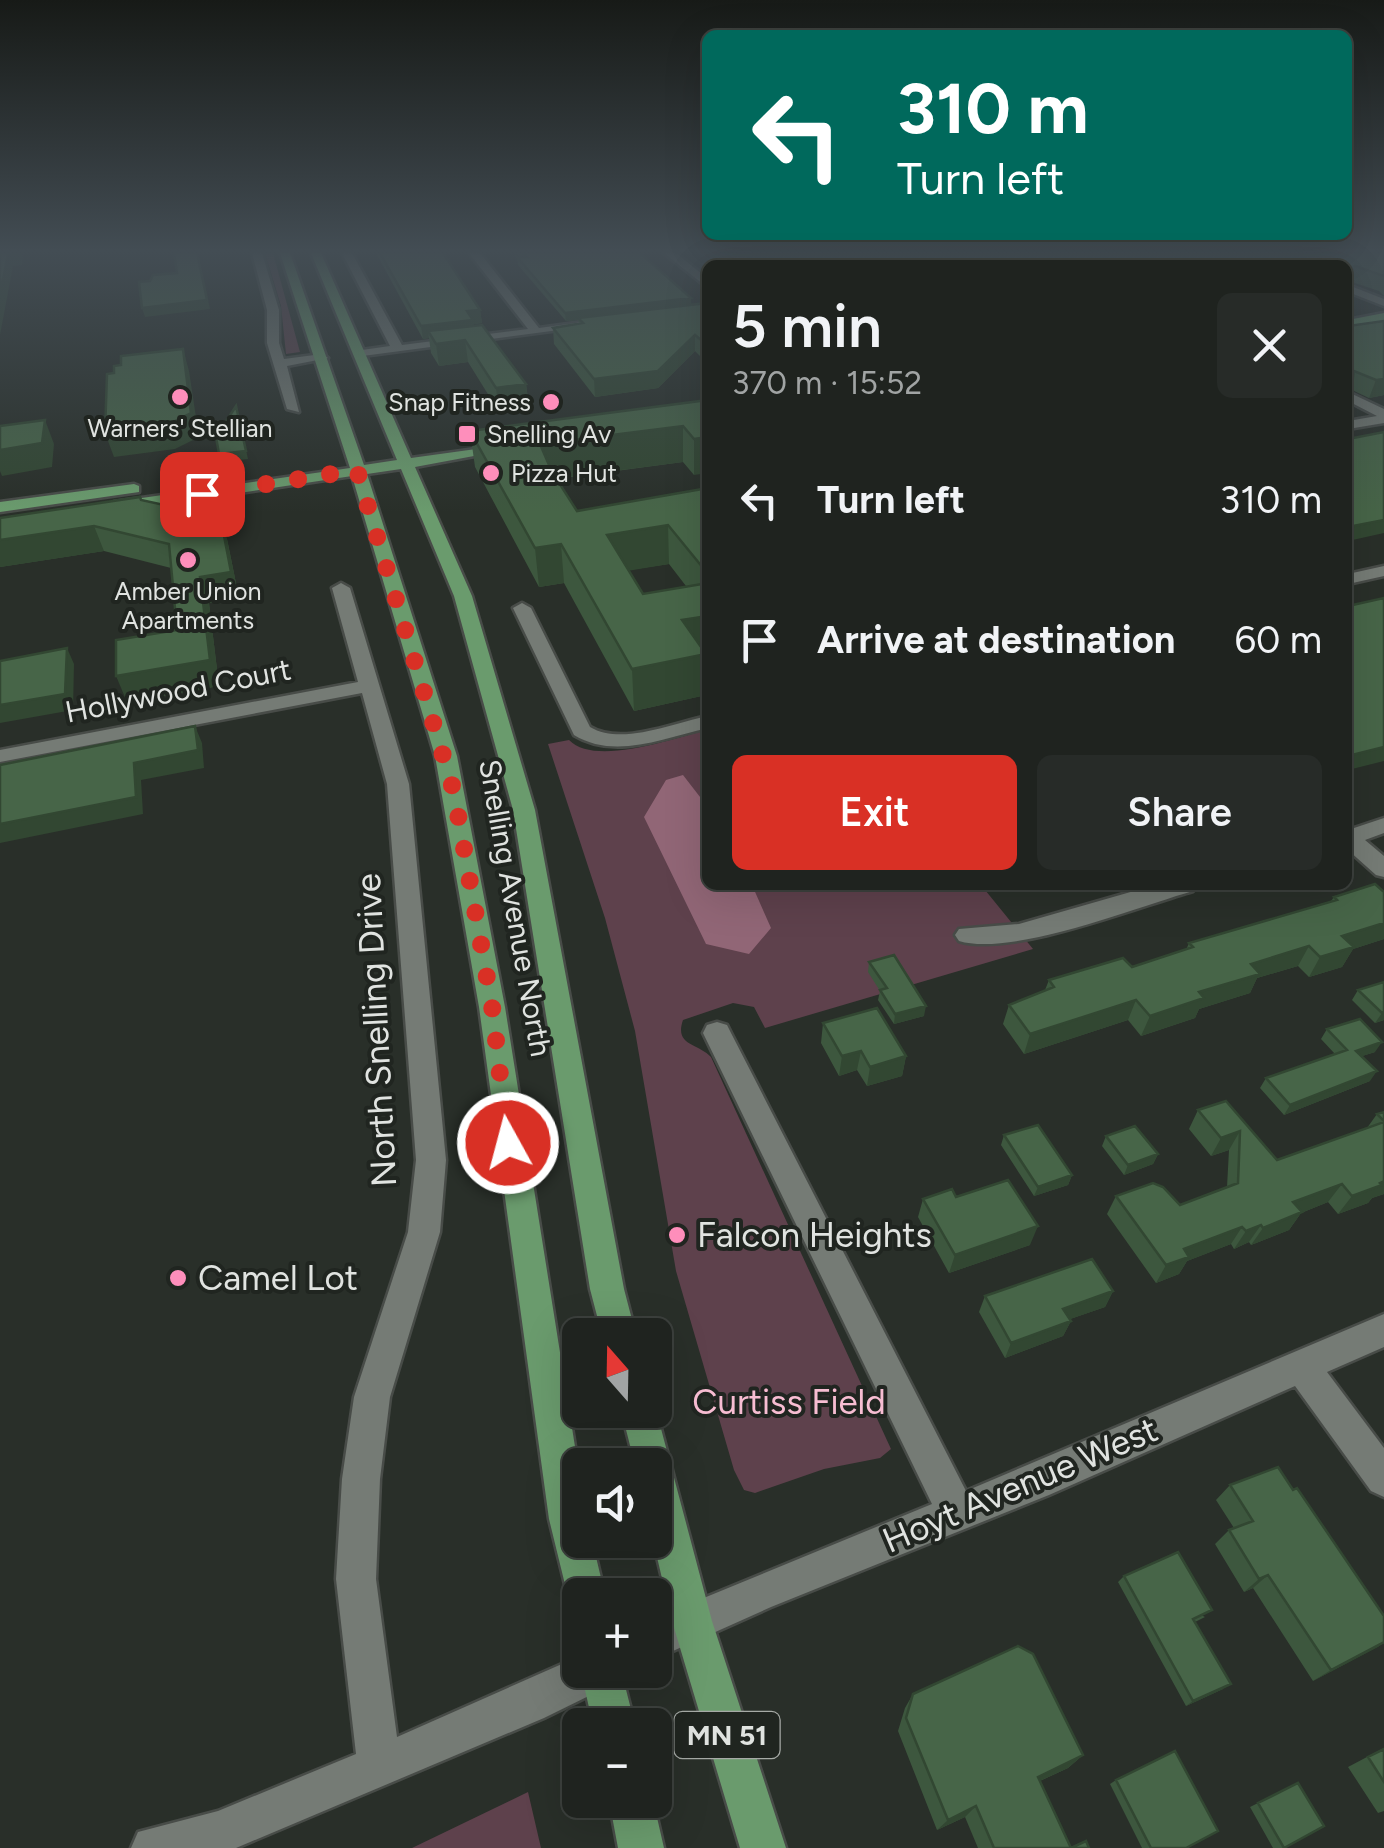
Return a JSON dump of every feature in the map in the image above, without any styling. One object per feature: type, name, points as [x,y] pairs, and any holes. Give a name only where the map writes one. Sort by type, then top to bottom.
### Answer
[{"type":"main road","name":"Snelling Avenue North","points":[[315,339],[446,756],[461,825],[492,1006],[508,1143],[547,1389],[582,1578]]},
{"type":"main road","points":[[317,339],[347,354]]},
{"type":"main road","name":"Snelling Avenue North","points":[[342,339],[403,457],[462,596],[524,810],[614,1318]]},
{"type":"main road","points":[[0,523],[403,457],[507,435]]},
{"type":"main road","points":[[403,457],[519,447]]},
{"type":"main road","points":[[0,507],[356,464]]},
{"type":"main road","name":"MN 51","points":[[665,1558],[673,1630],[762,1848]]},
{"type":"main road","points":[[635,1818],[641,1848]]},
{"type":"street","points":[[273,339],[294,409]]},
{"type":"street","points":[[392,339],[398,350]]},
{"type":"street","points":[[347,354],[480,339]]},
{"type":"street","points":[[280,363],[322,358]]},
{"type":"street","points":[[1352,398],[1384,416]]},
{"type":"street","points":[[1352,424],[1384,416]]},
{"type":"street","points":[[1352,578],[1384,571]]},
{"type":"street","name":"North Snelling Drive","points":[[341,588],[398,784],[430,1160],[424,1232],[372,1398],[361,1479],[356,1579],[379,1766]]},
{"type":"street","points":[[522,608],[581,731],[600,742],[702,723]]},
{"type":"street","name":"Hollywood Court","points":[[0,756],[367,686]]},
{"type":"street","points":[[1352,837],[1384,826]]},
{"type":"street","points":[[1352,841],[1384,869]]},
{"type":"street","points":[[968,935],[1020,933],[1167,890]]},
{"type":"street","points":[[717,1033],[956,1512]]},
{"type":"street","name":"Hoyt Avenue West","points":[[673,1630],[1036,1482],[1384,1330]]},
{"type":"street","points":[[1300,1366],[1384,1478]]},
{"type":"street","points":[[154,1848],[218,1832],[562,1686]]},
{"type":"green space","points":[[284,339],[297,339],[300,352],[286,354]]},
{"type":"green space","name":"Curtiss Field","points":[[702,731],[702,890],[985,890],[1033,949],[765,1028],[754,1007],[733,1003],[683,1020],[684,1039],[711,1057],[891,1449],[880,1458],[824,1469],[755,1493],[744,1490],[734,1470],[676,1271],[635,1031],[605,918],[548,744],[569,740],[581,748],[615,751]]},
{"type":"green space","points":[[528,1792],[541,1848],[412,1848]]},
{"type":"shaded area","points":[[683,775],[702,800],[702,890],[754,890],[771,928],[749,954],[706,944],[644,817],[666,780]]},
{"type":"building","points":[[433,339],[493,339],[526,384],[496,388],[465,340],[436,344]]},
{"type":"building","points":[[562,339],[691,339],[658,371],[594,379]]},
{"type":"building","points":[[1352,339],[1384,339],[1384,379],[1376,380],[1354,371],[1352,384]]},
{"type":"building","points":[[183,349],[191,413],[167,425],[105,433],[107,374],[121,365],[121,356]]},
{"type":"building","points":[[702,401],[702,438],[694,439],[683,426],[540,444],[552,472],[577,511],[702,489],[702,567],[668,525],[607,535],[643,594],[702,584],[702,617],[682,620],[702,648],[702,655],[632,669],[561,544],[535,548],[470,431]]},
{"type":"building","points":[[236,406],[246,451],[219,454],[216,437]]},
{"type":"building","points":[[45,420],[42,443],[0,450],[0,426]]},
{"type":"building","points":[[1384,432],[1384,520],[1352,526],[1352,438]]},
{"type":"building","points":[[140,497],[220,515],[231,572],[200,577],[210,660],[116,676],[116,640],[177,630],[169,544],[94,526],[0,540],[0,518]]},
{"type":"building","points":[[1384,598],[1384,747],[1352,755],[1352,605]]},
{"type":"building","points":[[67,648],[65,694],[0,705],[0,661]]},
{"type":"building","points":[[195,726],[198,750],[134,763],[136,797],[0,824],[0,765]]},
{"type":"building","points":[[1375,884],[1384,892],[1384,923],[1342,936],[1354,947],[1320,957],[1309,946],[1251,964],[1260,974],[1199,992],[1204,998],[1150,1016],[1136,1000],[1030,1034],[1009,1005],[1054,987],[1049,980],[1123,958],[1132,967],[1193,947],[1189,943],[1337,900],[1334,897]]},
{"type":"building","points":[[894,955],[926,1006],[895,1014],[880,990],[887,988],[869,962]]},
{"type":"building","points":[[1384,982],[1384,1012],[1382,1013],[1358,990]]},
{"type":"building","points":[[877,1008],[906,1056],[870,1067],[861,1051],[842,1056],[823,1023]]},
{"type":"building","points":[[1360,1019],[1382,1042],[1356,1051],[1377,1071],[1290,1105],[1266,1078],[1347,1050],[1327,1029]]},
{"type":"building","points":[[1226,1101],[1277,1160],[1384,1122],[1382,1185],[1352,1196],[1342,1184],[1293,1202],[1302,1212],[1263,1228],[1261,1225],[1246,1231],[1242,1227],[1184,1249],[1189,1257],[1166,1265],[1116,1196],[1153,1183],[1163,1187],[1180,1205],[1238,1183],[1240,1131],[1221,1138],[1198,1110]]},
{"type":"building","points":[[1038,1125],[1072,1175],[1038,1187],[1004,1135]]},
{"type":"building","points":[[1135,1126],[1158,1154],[1128,1165],[1106,1136]]},
{"type":"building","points":[[1008,1180],[1038,1226],[955,1255],[923,1199],[952,1189],[956,1197]]},
{"type":"building","points":[[1092,1259],[1113,1291],[1063,1309],[1071,1321],[1011,1343],[985,1296]]},
{"type":"building","points":[[1278,1467],[1293,1490],[1297,1488],[1384,1616],[1384,1642],[1331,1670],[1268,1575],[1259,1579],[1229,1530],[1253,1521],[1230,1485]]},
{"type":"building","points":[[1178,1552],[1212,1610],[1193,1619],[1231,1684],[1193,1701],[1124,1576]]},
{"type":"building","points":[[1018,1646],[1033,1654],[1083,1755],[1038,1777],[1071,1848],[994,1848],[976,1806],[948,1820],[906,1718],[913,1694]]},
{"type":"building","points":[[1384,1749],[1384,1782],[1368,1757]]},
{"type":"building","points":[[1175,1751],[1218,1831],[1186,1848],[1151,1848],[1116,1780]]},
{"type":"building","points":[[1298,1783],[1324,1826],[1284,1848],[1258,1803]]},
{"type":"building","points":[[1086,1841],[1089,1848],[1071,1848]]},
{"type":"place","name":"Warners' Stellian","points":[[180,397]]},
{"type":"place","name":"Snap Fitness","points":[[551,402]]},
{"type":"place","name":"Snelling Av","points":[[467,434]]},
{"type":"place","name":"Pizza Hut","points":[[491,473]]},
{"type":"place","name":"Amber Union Apartments","points":[[188,560]]},
{"type":"place","name":"Falcon Heights","points":[[677,1235]]},
{"type":"place","name":"Camel Lot","points":[[178,1278]]},
{"type":"route","points":[[202,494],[357,470],[446,756],[492,1006],[508,1143]]}]
